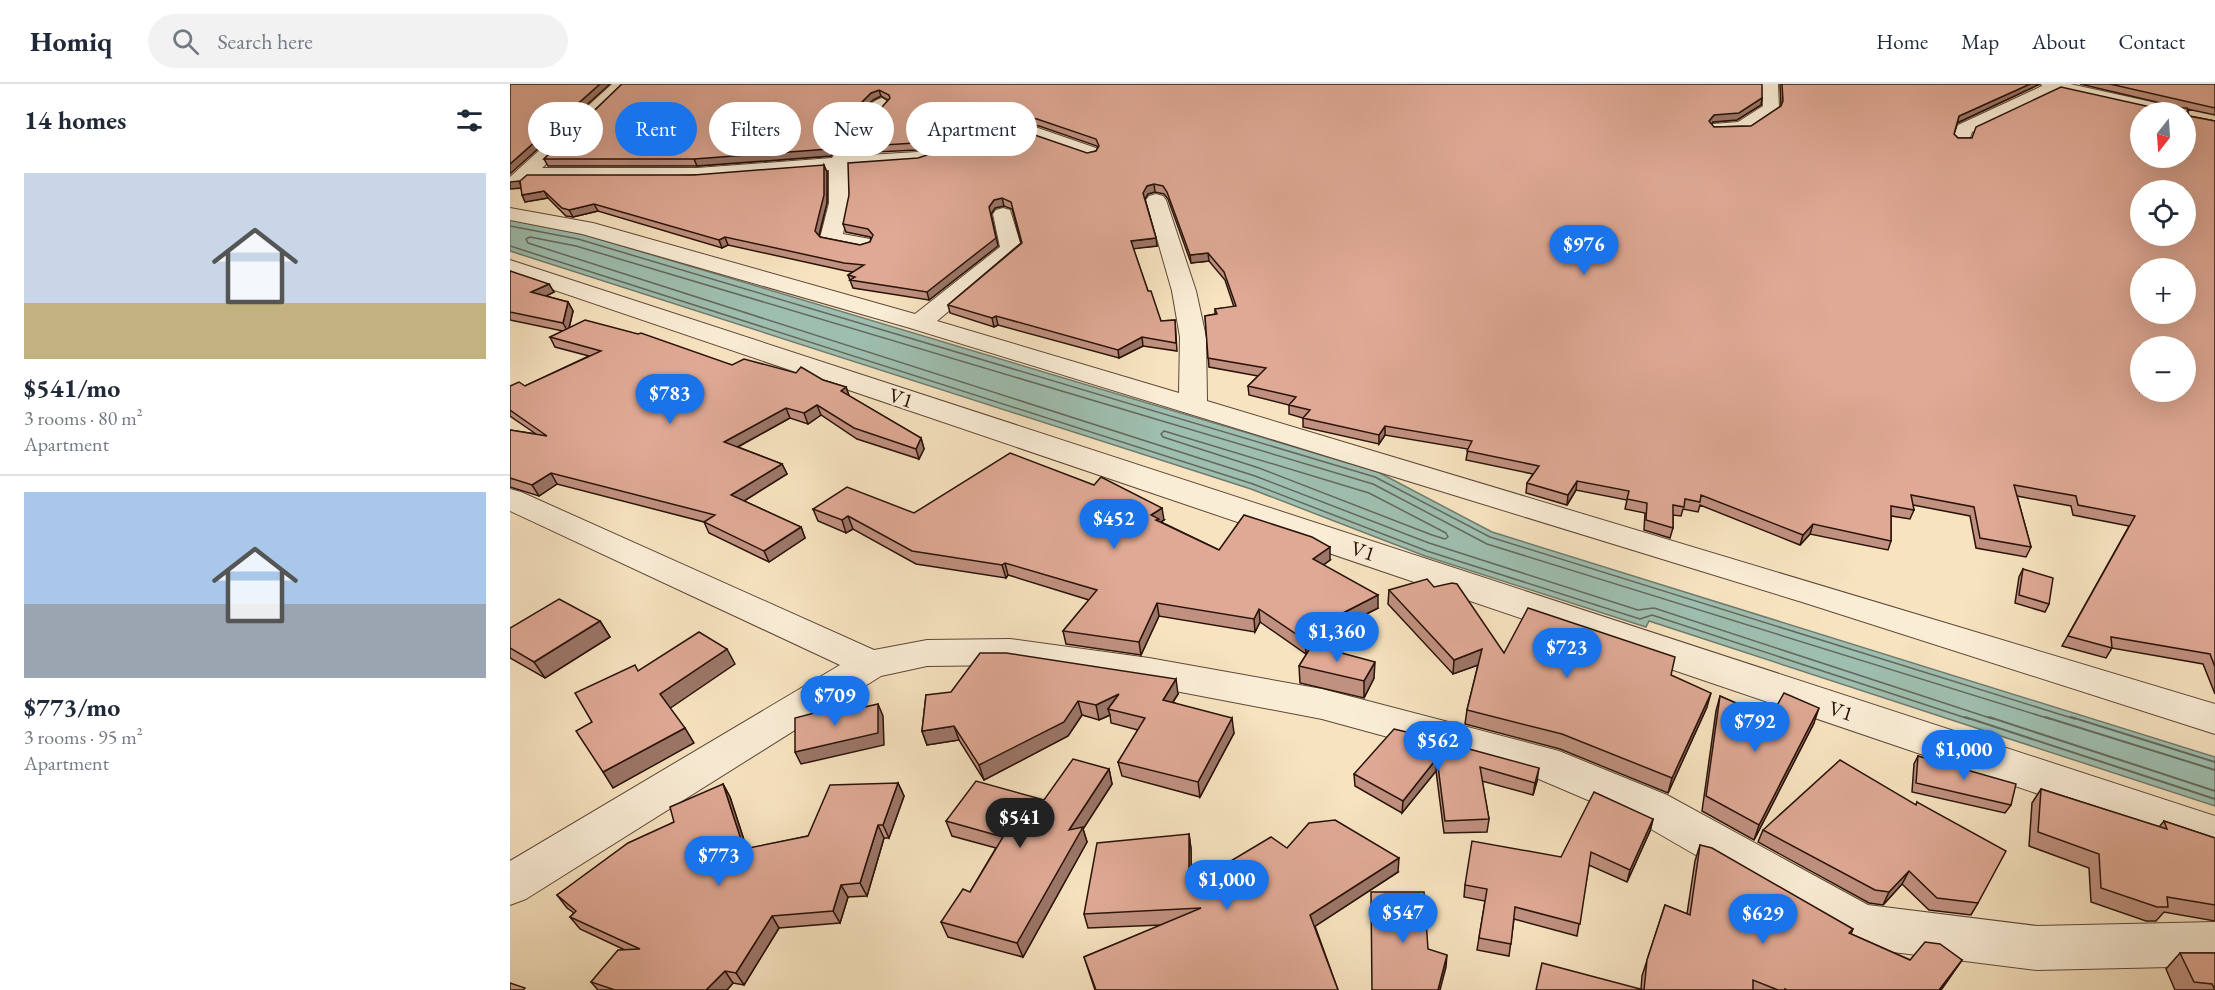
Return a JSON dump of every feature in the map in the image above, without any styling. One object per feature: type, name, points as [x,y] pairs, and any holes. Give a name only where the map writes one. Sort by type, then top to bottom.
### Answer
[{"type":"street","points":[[510,187],[621,84]]},
{"type":"street","points":[[1719,128],[1742,127],[1771,108],[1770,84]]},
{"type":"street","points":[[1962,139],[1964,129],[2055,85],[2130,102]]},
{"type":"street","points":[[526,174],[697,174],[920,157],[1006,127],[1032,132],[1089,152]]},
{"type":"street","points":[[843,156],[838,164],[839,202],[831,238],[862,244]]},
{"type":"street","points":[[1156,200],[1184,291],[1193,337],[1193,407]]},
{"type":"street","points":[[510,214],[585,228],[919,323],[1814,594],[2215,719]]},
{"type":"street","points":[[919,323],[1011,249],[1003,214]]},
{"type":"street","name":"V1","points":[[510,267],[2215,835]]},
{"type":"street","points":[[510,499],[871,664]]},
{"type":"street","points":[[510,885],[871,664],[927,653],[1010,652],[1149,672],[1333,707],[1544,763],[1642,803],[1760,867],[1861,926],[2037,948],[2215,944]]},
{"type":"water","points":[[510,219],[579,233],[1378,472],[1492,532],[2215,757],[2215,806],[1649,621],[1646,627],[1425,556],[1251,489],[510,251]]},
{"type":"building","points":[[510,84],[600,84],[580,102],[528,102],[528,148],[510,164]]},
{"type":"building","points":[[622,84],[1762,84],[1762,98],[1739,113],[1714,115],[1709,121],[1714,127],[1751,126],[1781,106],[1782,84],[2030,84],[1959,116],[1954,134],[1958,138],[1972,138],[1976,127],[2061,87],[2130,102],[2130,168],[2196,168],[2196,117],[2215,121],[2215,667],[2210,654],[2111,637],[2112,648],[2068,636],[2135,516],[2078,505],[2076,496],[2014,485],[2031,547],[1980,538],[1974,507],[1911,495],[1914,510],[1891,506],[1891,541],[1813,524],[1803,535],[1701,495],[1700,502],[1685,499],[1684,507],[1673,505],[1673,528],[1646,520],[1647,503],[1627,499],[1629,491],[1577,481],[1568,495],[1527,483],[1539,466],[1467,451],[1472,441],[1385,426],[1379,435],[1303,418],[1310,410],[1289,405],[1296,397],[1248,386],[1266,368],[1208,358],[1205,316],[1217,314],[1215,309],[1236,306],[1224,272],[1208,253],[1190,255],[1163,186],[1154,184],[1147,186],[1143,193],[1156,238],[1131,241],[1161,321],[1175,320],[1176,343],[1142,337],[1118,350],[948,305],[1022,243],[1011,202],[1002,198],[994,200],[989,207],[996,238],[927,292],[850,280],[855,277],[848,275],[864,265],[844,263],[725,237],[719,240],[594,204],[569,210],[562,208],[544,191],[522,195],[520,181],[527,175],[694,175],[824,165],[824,195],[815,231],[820,237],[860,245],[870,242],[873,235],[868,229],[843,224],[849,195],[848,163],[924,156],[1037,156],[1037,136],[1087,153],[1096,151],[1099,146],[1096,139],[1037,119],[1037,102],[906,102],[906,144],[894,144],[894,102],[886,102],[890,98],[889,95],[879,90],[871,93],[862,102],[813,102],[813,150],[801,151],[801,102],[709,102],[709,156],[734,156],[694,159],[544,159],[547,156],[603,156],[603,102]]},
{"type":"building","points":[[2110,84],[2215,84],[2215,108]]},
{"type":"building","points":[[510,271],[549,284],[531,292],[568,302],[563,323],[510,312]]},
{"type":"building","points":[[585,320],[641,333],[732,365],[744,359],[796,373],[801,367],[823,380],[846,387],[841,391],[921,438],[916,449],[854,428],[817,405],[804,413],[786,408],[724,442],[782,464],[731,495],[801,527],[764,551],[704,522],[715,515],[551,473],[532,485],[510,478],[510,430],[547,436],[510,410],[510,386],[519,382],[525,386],[601,351],[550,337]]},
{"type":"building","points":[[1010,453],[1094,485],[1101,477],[1162,508],[1151,515],[1159,519],[1156,520],[1219,550],[1244,515],[1312,537],[1330,547],[1313,559],[1378,595],[1343,613],[1305,640],[1259,609],[1254,619],[1157,603],[1139,642],[1063,631],[1097,590],[1005,563],[1002,565],[912,551],[848,516],[842,520],[813,509],[847,487],[914,513]]},
{"type":"building","points":[[2023,569],[2053,578],[2049,604],[2019,595]]},
{"type":"building","points":[[1427,579],[1434,587],[1457,584],[1504,653],[1528,608],[1675,657],[1671,675],[1711,693],[1672,778],[1562,734],[1467,710],[1482,649],[1454,660],[1389,590]]},
{"type":"building","points":[[559,599],[600,621],[534,662],[510,648],[510,628]]},
{"type":"building","points":[[699,632],[727,649],[660,694],[685,728],[603,772],[576,731],[592,722],[575,693],[635,665],[638,671]]},
{"type":"building","points":[[1312,645],[1375,662],[1364,681],[1299,666]]},
{"type":"building","points":[[980,653],[1006,653],[1176,679],[1163,700],[1232,718],[1198,782],[1118,762],[1145,718],[1108,709],[1119,694],[1096,705],[1078,701],[1064,722],[979,765],[954,726],[922,731],[926,695],[951,692]]},
{"type":"building","points":[[1784,693],[1819,708],[1759,825],[1706,796],[1720,696],[1770,718]]},
{"type":"building","points":[[878,704],[878,733],[795,752],[795,718],[841,706],[842,712]]},
{"type":"building","points":[[1394,729],[1427,737],[1456,752],[1458,746],[1539,768],[1535,783],[1480,767],[1489,819],[1445,821],[1437,758],[1403,801],[1354,774]]},
{"type":"building","points":[[1918,756],[2016,784],[2011,805],[1916,783]]},
{"type":"building","points":[[1073,759],[1109,769],[1069,830],[1083,827],[1017,943],[941,922],[963,889],[970,892],[1003,837],[946,821],[976,781],[1044,800]]},
{"type":"building","points":[[1840,760],[1916,805],[1917,802],[2006,851],[1978,903],[1937,898],[1909,871],[1889,892],[1875,890],[1763,830]]},
{"type":"building","points":[[898,783],[883,825],[878,825],[860,883],[841,885],[833,911],[772,916],[736,973],[725,971],[706,990],[615,990],[591,982],[618,950],[640,949],[570,917],[576,911],[557,895],[628,843],[674,822],[670,807],[723,784],[744,849],[808,836],[830,785]]},
{"type":"building","points":[[2041,789],[2167,829],[2164,821],[2215,838],[2215,905],[2167,897],[2168,907],[2157,907],[2101,888],[2099,854],[2038,832]]},
{"type":"building","points":[[1594,792],[1653,819],[1630,870],[1591,852],[1580,924],[1515,907],[1511,944],[1479,938],[1487,889],[1465,885],[1472,841],[1561,857]]},
{"type":"building","points":[[1335,820],[1399,858],[1310,915],[1338,990],[1096,990],[1084,957],[1201,908],[1084,914],[1097,843],[1189,834],[1189,886],[1271,837],[1287,848],[1309,823]]},
{"type":"building","points":[[1700,845],[1712,848],[1853,929],[1849,933],[1910,960],[1925,942],[1940,944],[1962,960],[1939,990],[1778,990],[1753,980],[1753,990],[1644,990],[1647,960],[1665,905],[1690,915]]},
{"type":"building","points":[[1371,892],[1424,892],[1428,949],[1447,955],[1438,990],[1372,990]]},
{"type":"building","points":[[2180,953],[2215,953],[2215,990],[2212,984],[2194,982]]},
{"type":"building","points":[[1542,963],[1644,990],[1536,990]]},
{"type":"building","points":[[510,983],[525,988],[510,990]]}]
